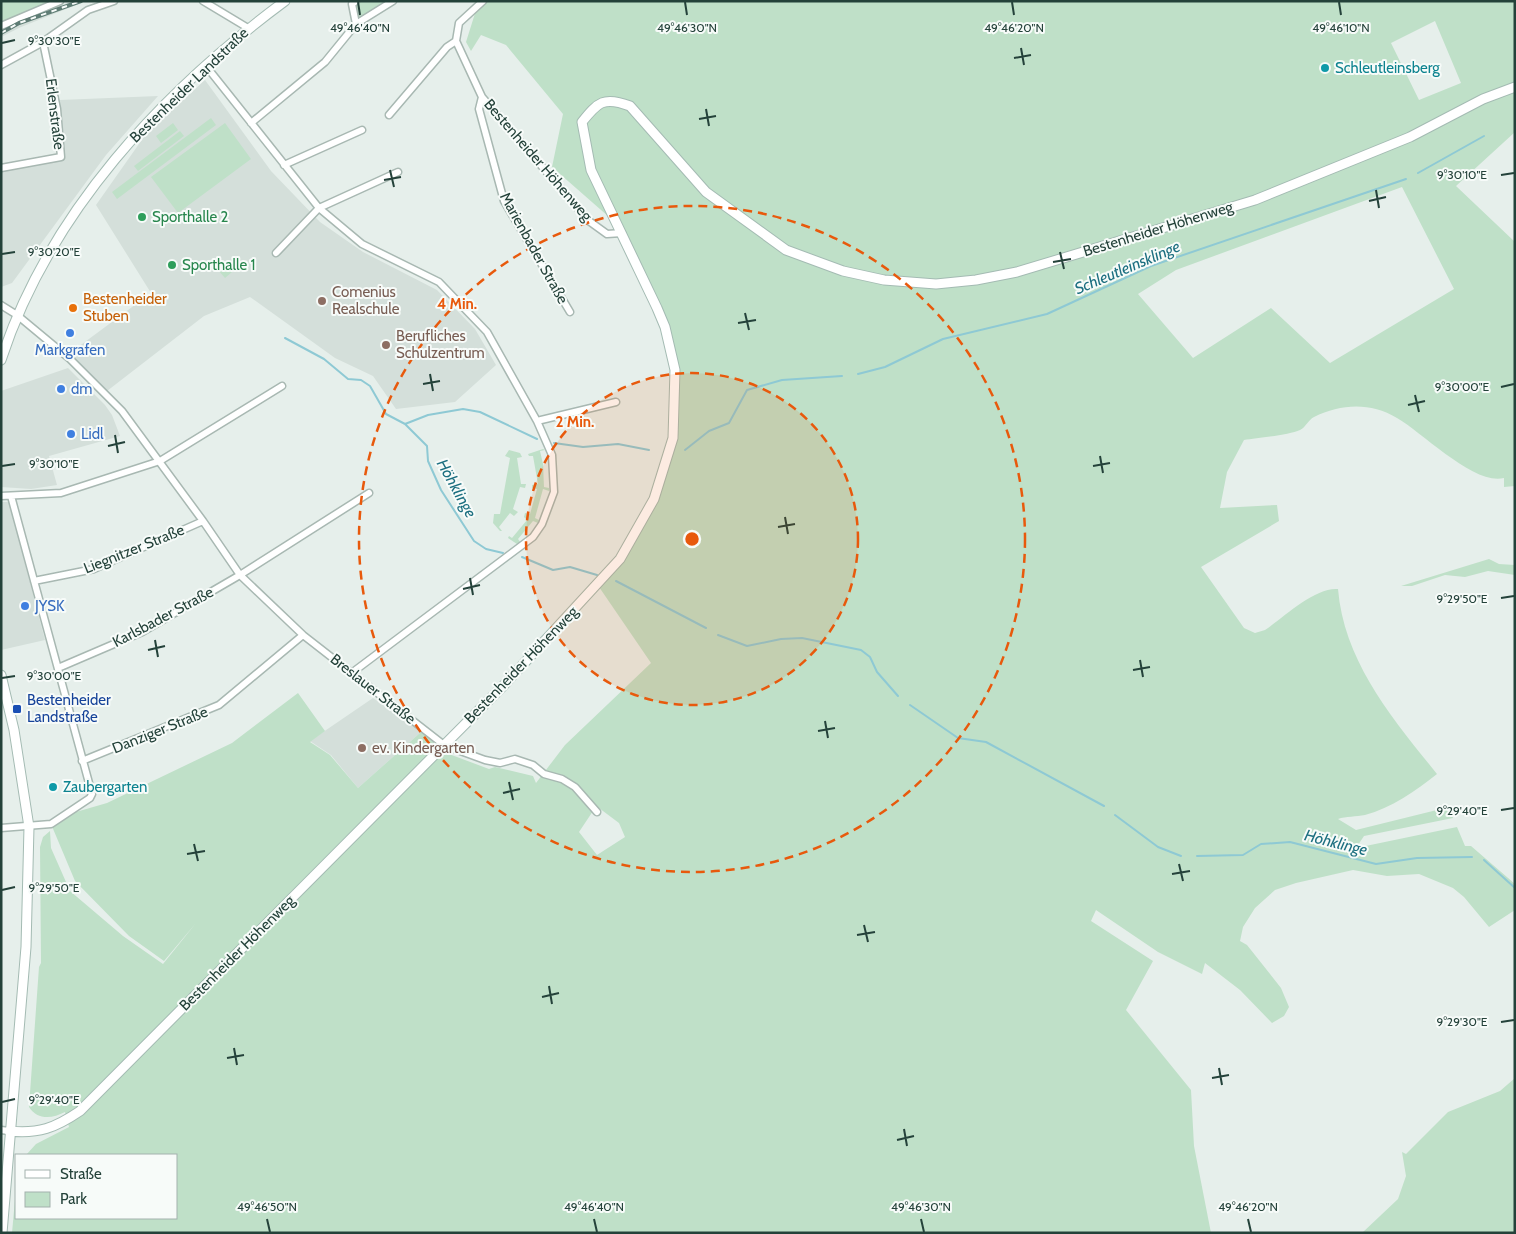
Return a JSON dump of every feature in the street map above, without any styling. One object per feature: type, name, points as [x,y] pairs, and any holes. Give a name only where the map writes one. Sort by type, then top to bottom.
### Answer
[{"type":"street","points":[[1,26],[60,1]]},
{"type":"street","points":[[1,65],[43,42],[88,10],[114,1]]},
{"type":"street","points":[[203,1],[248,28]]},
{"type":"street","name":"Bestenheider Landstraße","points":[[1,360],[17,315],[52,246],[134,136],[248,28],[285,1]]},
{"type":"street","points":[[356,1],[352,4],[356,24]]},
{"type":"street","points":[[250,123],[325,62],[356,24],[393,1]]},
{"type":"street","points":[[388,115],[447,47],[456,41],[459,23],[482,1]]},
{"type":"street","name":"Bestenheider Höhenweg","points":[[456,41],[482,98],[589,221],[607,234],[622,233]]},
{"type":"street","name":"Erlenstraße","points":[[1,168],[61,157],[57,109],[43,42]]},
{"type":"street","points":[[206,66],[319,208],[362,244],[439,282],[487,332],[537,421],[552,455],[554,492],[538,531],[353,672]]},
{"type":"street","name":"Bestenheider Höhenweg","points":[[5,1130],[39,1132],[63,1122],[80,1111],[504,685],[620,559],[654,499],[673,438],[675,370],[665,327],[591,170],[582,122],[596,105],[612,99],[630,106],[706,192],[786,250],[843,271],[884,280],[936,284],[976,280],[1017,272],[1255,200],[1410,137],[1484,99],[1515,87]]},
{"type":"street","name":"Marienbader Straße","points":[[482,98],[479,109],[504,201],[570,312]]},
{"type":"street","points":[[284,165],[362,130]]},
{"type":"street","points":[[276,253],[319,208],[398,172]]},
{"type":"street","name":"Breslauer Straße","points":[[1,305],[17,315],[70,359],[110,398],[204,521],[240,576],[303,635],[353,672],[444,745],[485,760],[500,763],[515,759],[533,766],[544,774],[575,787],[597,812]]},
{"type":"street","points":[[1,496],[61,493],[160,461],[282,386]]},
{"type":"street","points":[[537,421],[616,402]]},
{"type":"street","points":[[240,576],[369,493]]},
{"type":"street","points":[[1,828],[50,824],[90,798],[92,794],[11,496]]},
{"type":"street","name":"Liegnitzer Straße","points":[[34,581],[94,569],[204,521]]},
{"type":"street","name":"Karlsbader Straße","points":[[58,668],[142,632],[240,576]]},
{"type":"street","name":"Danziger Straße","points":[[82,760],[219,705],[303,635]]},
{"type":"street","points":[[1,675],[14,730],[29,827],[26,947],[5,1130],[2,1233]]},
{"type":"shaded area","points":[[73,1],[86,1],[1,37],[1,30],[18,21]]},
{"type":"shaded area","points":[[205,80],[271,171],[320,222],[363,252],[437,290],[475,329],[496,365],[455,402],[396,409],[373,376],[335,358],[250,297],[204,316],[107,391],[70,353],[151,293],[96,205],[146,134]]},
{"type":"shaded area","points":[[158,96],[106,155],[12,283],[1,287],[1,172],[65,159],[60,100]]},
{"type":"shaded area","points":[[68,368],[105,405],[112,415],[120,436],[49,456],[57,485],[31,489],[1,487],[1,391]]},
{"type":"shaded area","points":[[1,502],[9,502],[45,640],[1,650]]},
{"type":"shaded area","name":"ev. Kindergarten","points":[[373,698],[421,732],[358,788],[331,755],[310,741]]},
{"type":"green space","points":[[1,1],[60,1],[1,26]]},
{"type":"green space","points":[[351,1],[393,1],[356,24]]},
{"type":"green space","points":[[483,1],[1515,1],[1515,132],[1456,186],[1515,242],[1515,486],[1504,487],[1504,478],[1492,478],[1464,466],[1449,457],[1408,425],[1387,413],[1366,407],[1335,409],[1314,417],[1302,429],[1295,432],[1244,440],[1227,472],[1220,508],[1277,505],[1279,521],[1201,567],[1244,628],[1255,633],[1265,630],[1310,598],[1329,590],[1338,589],[1342,616],[1360,665],[1388,711],[1437,774],[1412,793],[1384,808],[1365,815],[1338,819],[1356,830],[1449,807],[1453,818],[1364,836],[1356,848],[1457,827],[1465,846],[1471,846],[1515,884],[1515,910],[1489,927],[1464,897],[1453,888],[1419,874],[1387,876],[1353,870],[1296,883],[1275,890],[1255,908],[1243,927],[1240,941],[1247,945],[1281,988],[1289,1007],[1284,1016],[1272,1023],[1240,990],[1205,963],[1202,974],[1158,952],[1096,910],[1091,921],[1153,961],[1126,1010],[1191,1090],[1194,1146],[1211,1233],[12,1233],[15,1199],[15,1219],[178,1219],[178,1154],[27,1154],[36,1144],[69,1127],[65,1112],[45,1117],[36,1114],[29,1107],[39,967],[41,963],[40,847],[43,837],[50,831],[51,848],[70,891],[123,936],[163,964],[196,923],[164,961],[129,936],[75,881],[51,824],[62,816],[107,803],[232,743],[298,693],[325,731],[310,742],[330,755],[358,788],[421,732],[449,754],[489,769],[495,767],[533,776],[536,783],[565,745],[651,663],[597,584],[620,559],[654,499],[673,438],[675,370],[665,327],[617,224],[552,167],[563,114],[506,45],[481,35],[471,51],[466,42],[477,7]],"holes":[[[1435,21],[1461,83],[1419,100],[1391,43]],[[1402,187],[1454,289],[1330,363],[1271,308],[1193,358],[1138,294],[1176,270]],[[599,808],[619,823],[625,837],[597,855],[579,832],[593,811]]]},
{"type":"green space","points":[[211,118],[216,125],[117,199],[112,192]]},
{"type":"green space","points":[[173,123],[178,130],[161,143],[156,136]]},
{"type":"green space","points":[[225,123],[251,159],[178,213],[151,177]]},
{"type":"green space","points":[[180,131],[184,136],[138,171],[134,166]]},
{"type":"green space","points":[[233,258],[239,266],[225,278],[218,270]]},
{"type":"green space","points":[[543,449],[545,450],[540,451],[543,464],[544,487],[549,488],[549,491],[543,489],[535,518],[539,520],[538,523],[533,521],[518,539],[521,543],[517,544],[508,538],[509,536],[512,538],[527,520],[524,517],[525,513],[530,514],[537,489],[532,488],[532,485],[538,484],[533,456],[528,454]]},
{"type":"green space","points":[[509,450],[520,453],[522,457],[517,458],[521,484],[526,484],[525,488],[520,487],[513,509],[518,512],[514,516],[510,513],[499,527],[502,531],[500,531],[493,523],[494,514],[500,514],[510,458],[505,456]]},
{"type":"green space","points":[[1489,559],[1499,564],[1515,565],[1515,575],[1488,571],[1465,577],[1445,575],[1412,586],[1401,586]]},
{"type":"green space","points":[[1515,1078],[1515,1233],[1362,1233],[1398,1199],[1406,1176],[1402,1152],[1406,1154],[1448,1112],[1500,1091]]},
{"type":"waterway","name":"Schleutleinsklinge","points":[[1418,173],[1484,136]]},
{"type":"waterway","name":"Schleutleinsklinge","points":[[858,374],[885,367],[943,339],[1047,314],[1151,266],[1406,179]]},
{"type":"waterway","name":"Höhklinge","points":[[285,338],[324,359],[348,379],[361,380],[370,386],[386,414],[405,424],[427,446],[428,461],[441,490],[474,541],[486,549],[503,553]]},
{"type":"waterway","name":"Schleutleinsklinge","points":[[685,450],[709,431],[729,423],[747,390],[782,380],[842,376]]},
{"type":"waterway","name":"Schleutleinsklinge","points":[[405,424],[428,415],[463,409],[480,412],[537,439]]},
{"type":"waterway","name":"Schleutleinsklinge","points":[[554,443],[583,447],[618,444],[649,450]]},
{"type":"waterway","name":"Höhklinge","points":[[522,557],[553,570],[570,567],[597,575]]},
{"type":"waterway","name":"Höhklinge","points":[[616,581],[706,628]]},
{"type":"waterway","name":"Höhklinge","points":[[718,635],[747,646],[781,639],[802,638],[861,650],[870,657],[877,672],[898,696]]},
{"type":"waterway","name":"Höhklinge","points":[[910,705],[958,738],[986,742],[1104,806]]},
{"type":"waterway","name":"Höhklinge","points":[[1115,815],[1158,847],[1181,856]]},
{"type":"waterway","name":"Höhklinge","points":[[1197,856],[1243,855],[1261,844],[1290,842],[1376,864],[1417,858],[1472,857]]},
{"type":"waterway","name":"Höhklinge","points":[[1484,860],[1515,888]]},
{"type":"railway","points":[[1,33],[19,23],[81,1]]},
{"type":"place","name":"Schleutleinsberg","points":[[1325,68]]},
{"type":"place","name":"Sporthalle 2","points":[[142,217]]},
{"type":"place","name":"Sporthalle 1","points":[[172,265]]},
{"type":"place","name":"Comenius Realschule","points":[[322,301]]},
{"type":"place","name":"Bestenheider Stuben","points":[[73,308]]},
{"type":"place","name":"Markgrafen","points":[[70,333]]},
{"type":"place","name":"Berufliches Schulzentrum","points":[[386,345]]},
{"type":"place","name":"dm","points":[[61,389]]},
{"type":"place","name":"Lidl","points":[[71,434]]},
{"type":"place","name":"JYSK","points":[[25,606]]},
{"type":"place","name":"Bestenheider Landstraße","points":[[17,709]]},
{"type":"place","name":"ev. Kindergarten","points":[[362,748]]},
{"type":"place","name":"Zaubergarten","points":[[53,787]]}]
